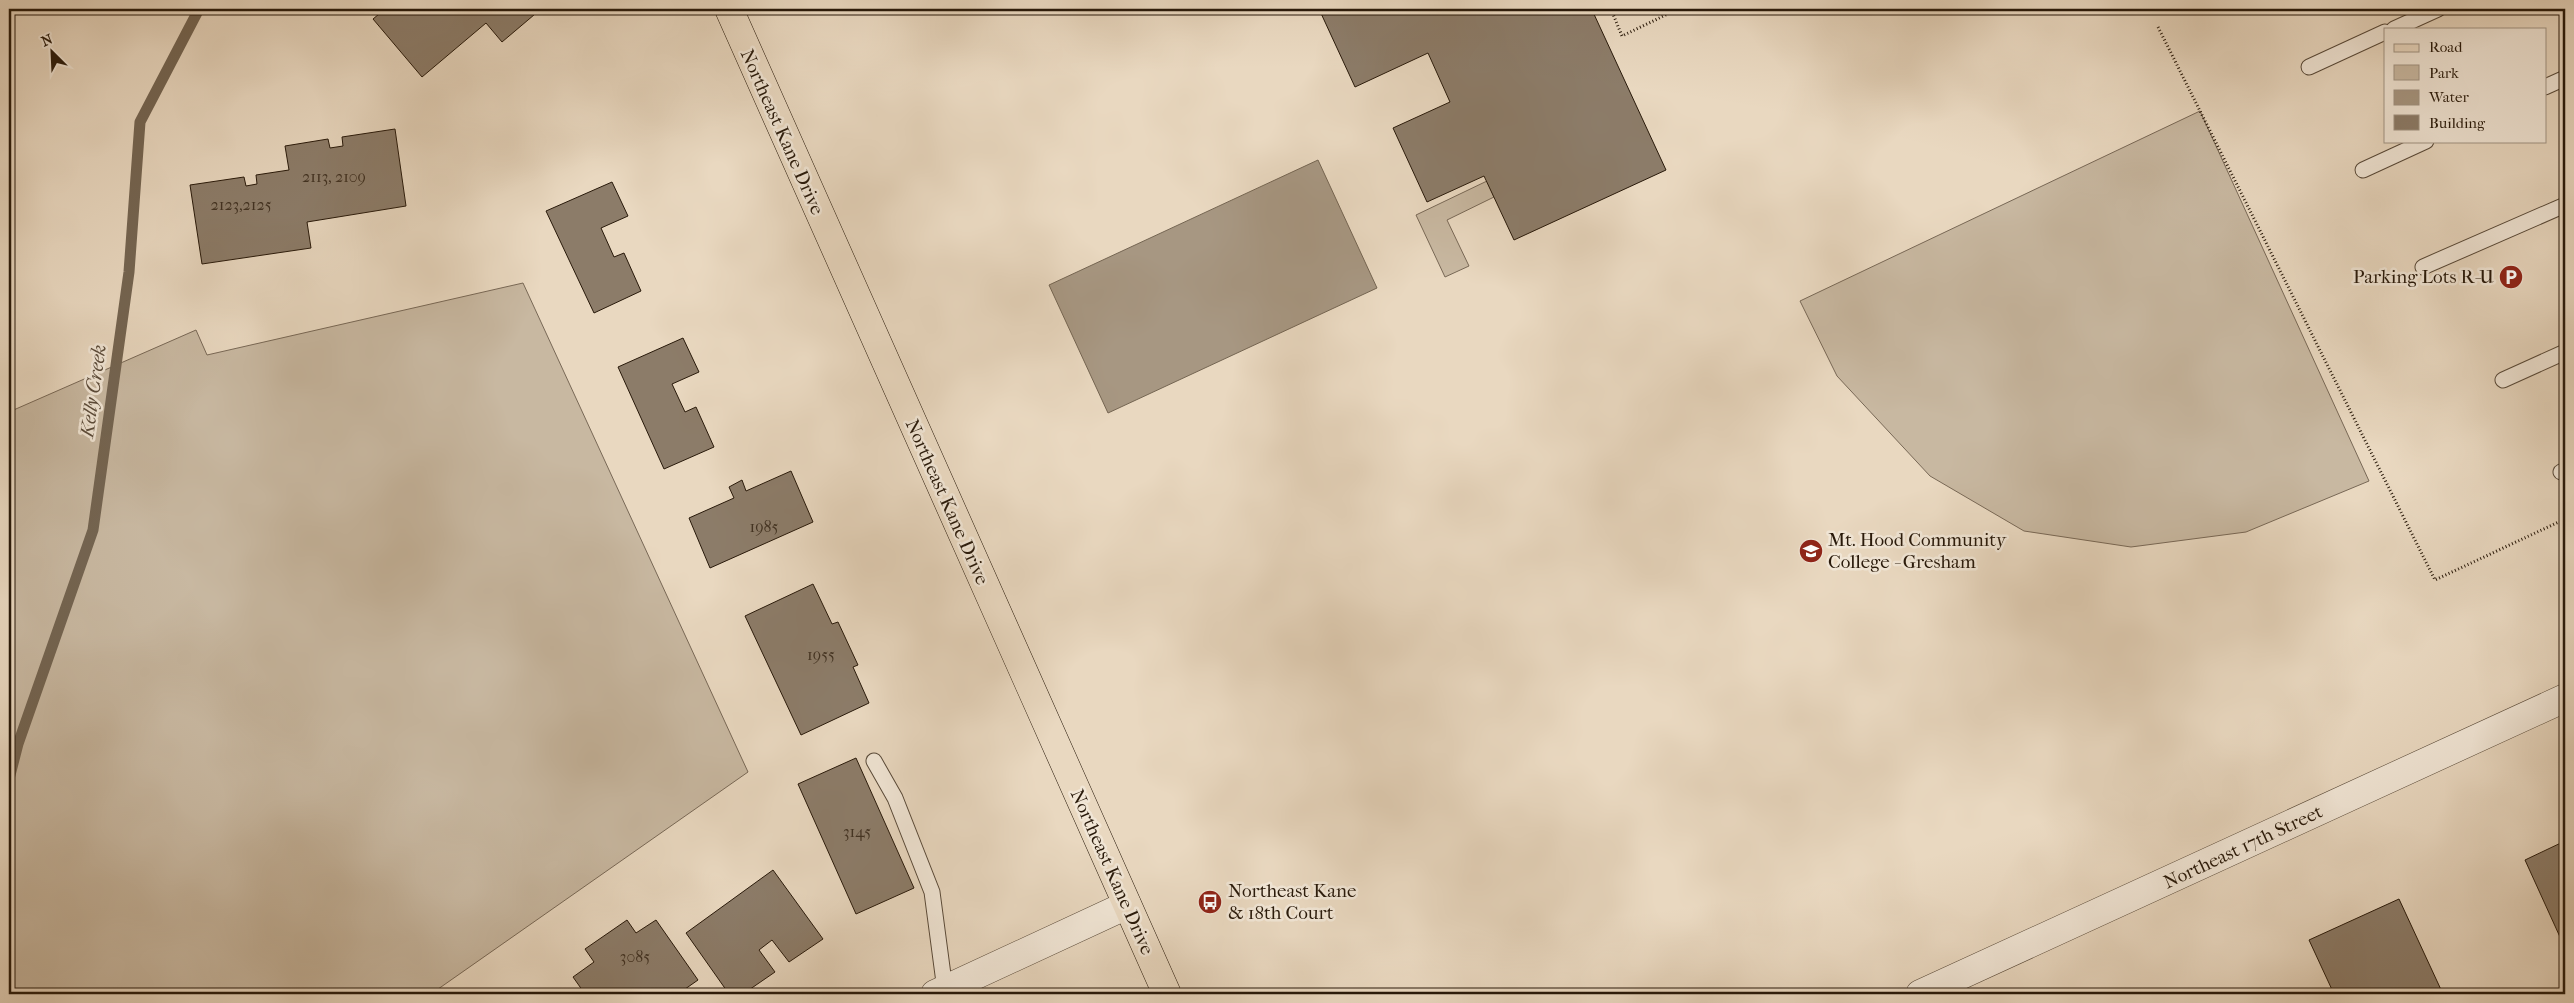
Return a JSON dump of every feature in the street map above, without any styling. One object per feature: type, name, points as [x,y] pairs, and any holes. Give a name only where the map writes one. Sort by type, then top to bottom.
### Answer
[{"type":"main road","name":"Northeast Kane Drive","points":[[729,9],[1167,994]]},
{"type":"street","name":"Northeast 17th Street","points":[[1920,994],[2565,698]]},
{"type":"street","points":[[940,992],[1127,905]]},
{"type":"lane","points":[[2396,28],[2438,9]]},
{"type":"lane","points":[[2309,67],[2384,32]]},
{"type":"lane","points":[[2546,87],[2565,78]]},
{"type":"lane","points":[[2363,170],[2424,142]]},
{"type":"lane","points":[[2423,267],[2565,205]]},
{"type":"lane","points":[[2503,380],[2565,352]]},
{"type":"lane","points":[[874,761],[894,798],[932,892],[940,992]]},
{"type":"path","points":[[1611,9],[1622,36],[1678,9]]},
{"type":"path","points":[[2158,27],[2435,580],[2565,519]]},
{"type":"green space","points":[[2200,111],[2369,481],[2246,532],[2131,547],[2024,531],[1930,476],[1837,376],[1800,301]]},
{"type":"green space","points":[[1487,181],[1494,197],[1447,220],[1469,266],[1445,277],[1416,215]]},
{"type":"green space","points":[[523,283],[748,772],[431,994],[9,994],[9,412],[196,330],[207,355]]},
{"type":"water","points":[[1318,160],[1377,288],[1108,413],[1049,285]]},
{"type":"building","points":[[385,9],[541,9],[502,42],[486,23],[422,77],[373,19]]},
{"type":"building","points":[[1319,9],[1600,9],[1593,12],[1666,170],[1514,240],[1484,176],[1427,202],[1393,128],[1450,102],[1428,53],[1355,87]]},
{"type":"building","points":[[395,129],[406,206],[307,222],[311,248],[202,264],[190,185],[244,177],[246,186],[257,184],[256,175],[289,170],[285,146],[328,139],[330,148],[343,146],[342,137]]},
{"type":"building","points":[[612,182],[628,216],[601,228],[614,257],[624,253],[641,291],[594,313],[546,211]]},
{"type":"building","points":[[683,338],[699,372],[672,384],[685,412],[696,407],[714,447],[664,469],[618,367]]},
{"type":"building","points":[[791,471],[813,522],[710,568],[689,518],[734,498],[729,487],[742,480],[746,491]]},
{"type":"building","points":[[813,584],[832,624],[838,622],[858,665],[853,667],[869,703],[801,735],[745,616]]},
{"type":"building","points":[[856,758],[914,888],[856,914],[798,784]]},
{"type":"building","points":[[2565,841],[2565,948],[2525,860]]},
{"type":"building","points":[[773,870],[823,939],[789,962],[772,940],[759,950],[775,972],[743,994],[729,994],[686,933]]},
{"type":"building","points":[[2399,899],[2443,994],[2334,994],[2309,940]]},
{"type":"building","points":[[627,920],[636,933],[656,920],[698,980],[678,994],[585,994],[573,977],[594,962],[585,949]]},
{"type":"waterway","name":"Kelly Creek","points":[[9,779],[18,744],[93,530],[129,272],[140,122],[199,9]]},
{"type":"place","name":"Parking Lots R-U","points":[[2511,277]]},
{"type":"place","name":"Mt. Hood Community College - Gresham","points":[[1811,551]]},
{"type":"place","name":"Northeast Kane & 18th Court","points":[[1210,902]]}]
